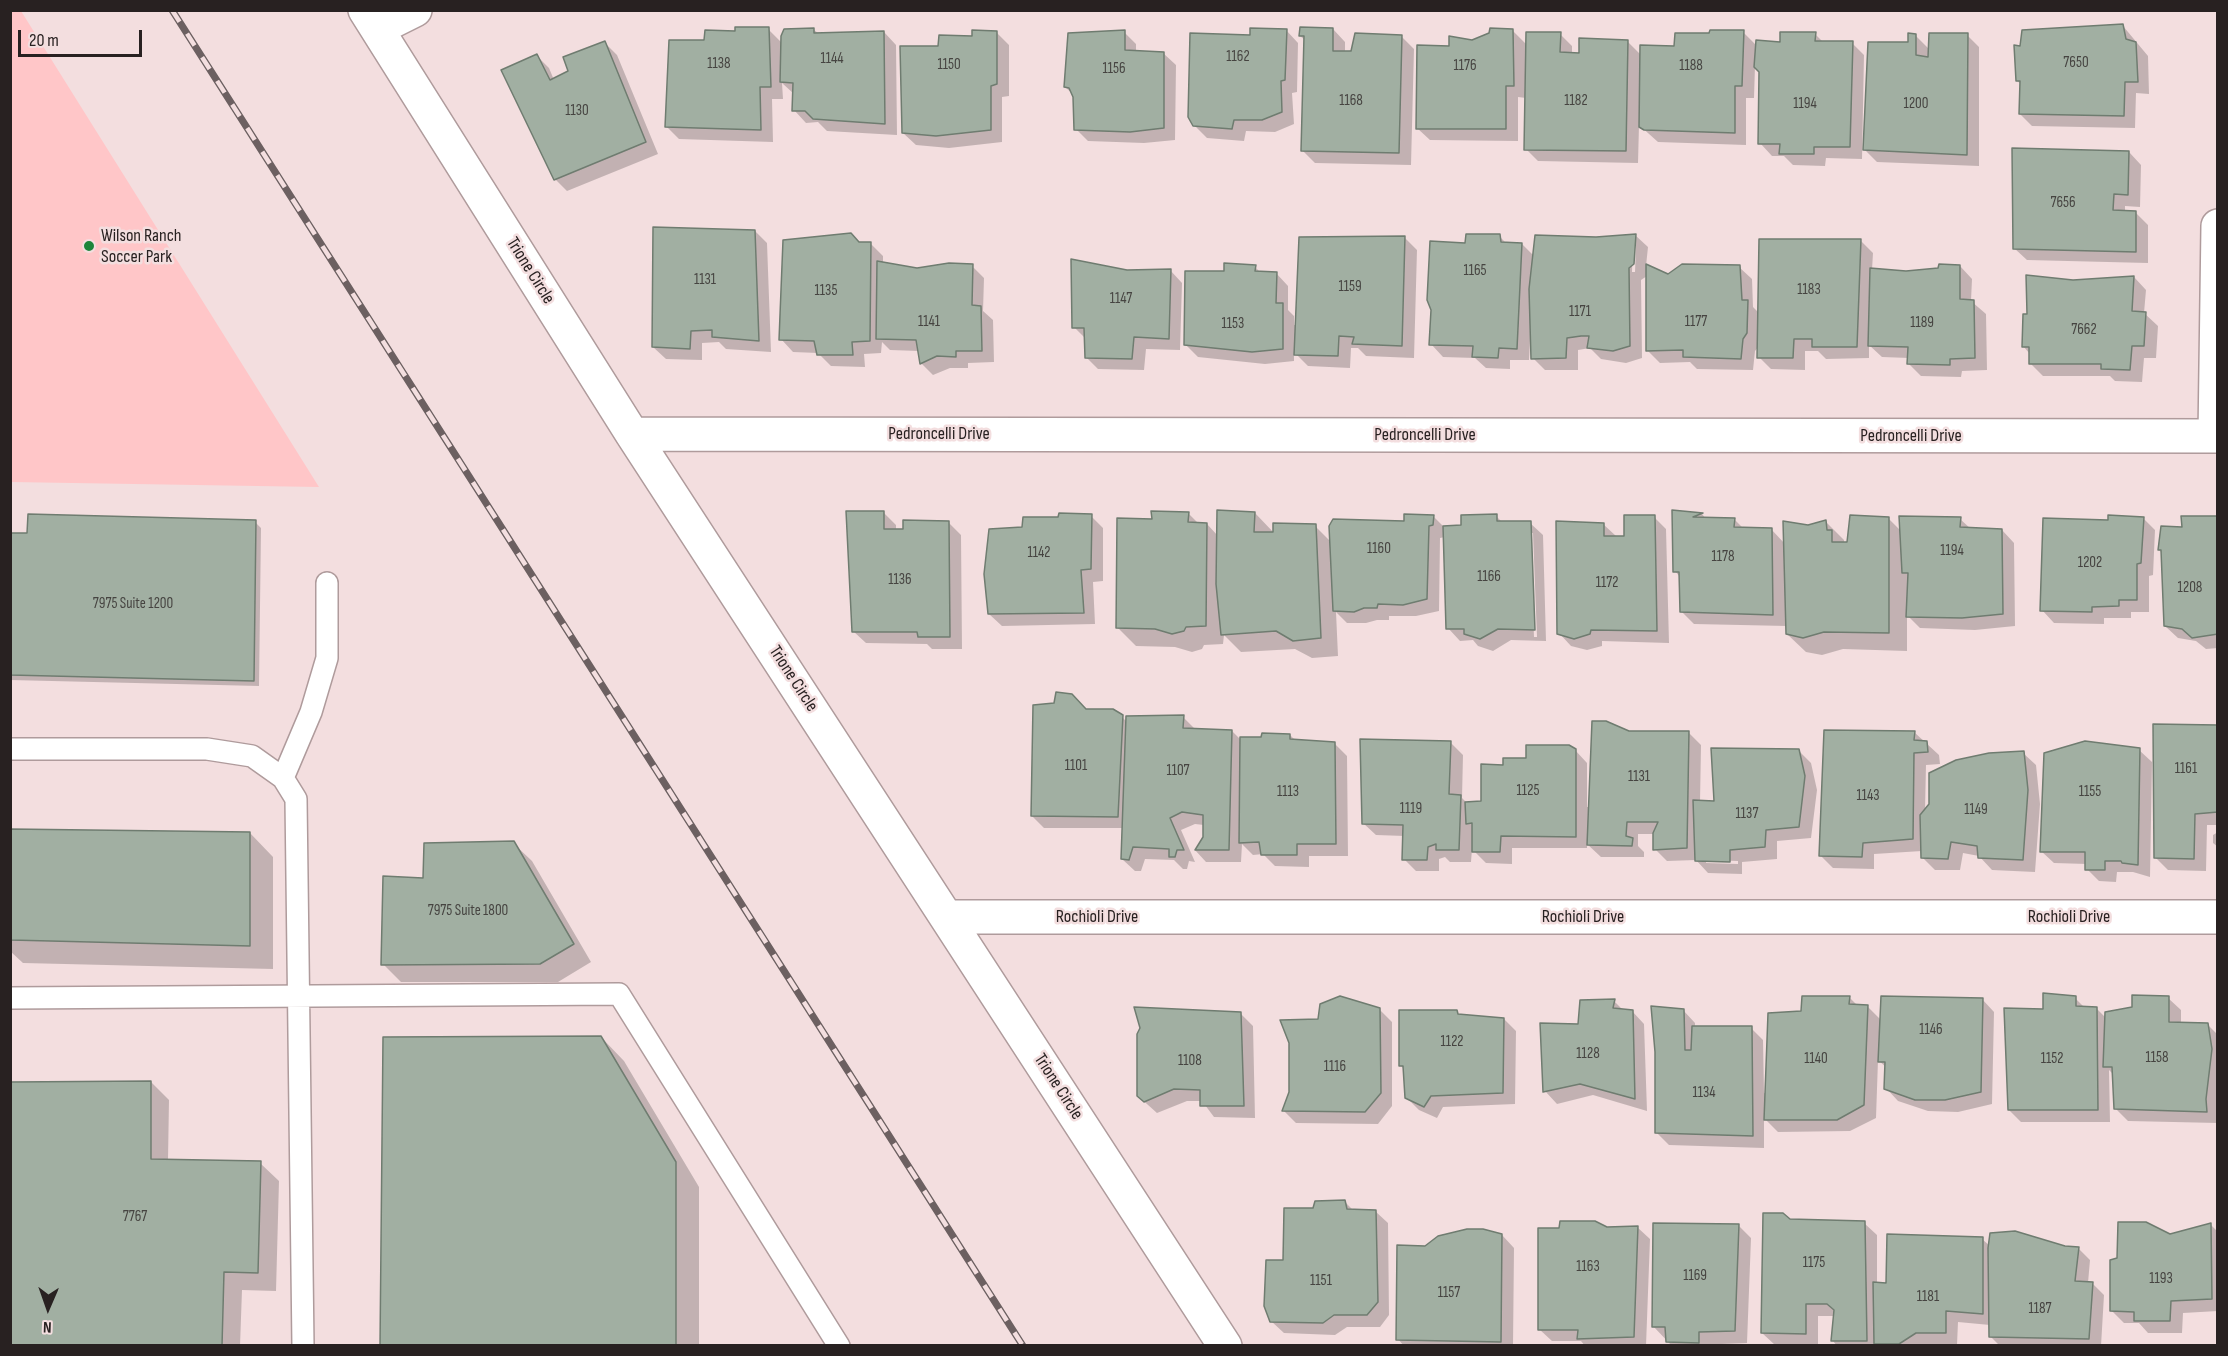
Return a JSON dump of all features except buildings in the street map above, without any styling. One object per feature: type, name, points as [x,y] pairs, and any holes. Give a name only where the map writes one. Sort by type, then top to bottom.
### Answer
[{"type":"street","points":[[371,20],[415,10]]},
{"type":"street","name":"Trione Circle","points":[[371,20],[633,434],[949,917],[1225,1346]]},
{"type":"street","points":[[2216,436],[2217,226]]},
{"type":"street","name":"Pedroncelli Drive","points":[[633,434],[2216,436]]},
{"type":"street","name":"Rochioli Drive","points":[[949,917],[2217,917]]},
{"type":"lane","points":[[283,778],[311,712],[327,658],[327,583]]},
{"type":"lane","points":[[10,749],[207,749],[252,756],[283,778],[296,799],[303,1346]]},
{"type":"lane","points":[[10,998],[620,994],[839,1346]]},
{"type":"shaded area","name":"Wilson Ranch Soccer Park","points":[[21,10],[319,487],[11,482],[10,11]]},
{"type":"railway","points":[[172,10],[1023,1346]]},
{"type":"place","name":"Wilson Ranch Soccer Park","points":[[89,246]]}]
